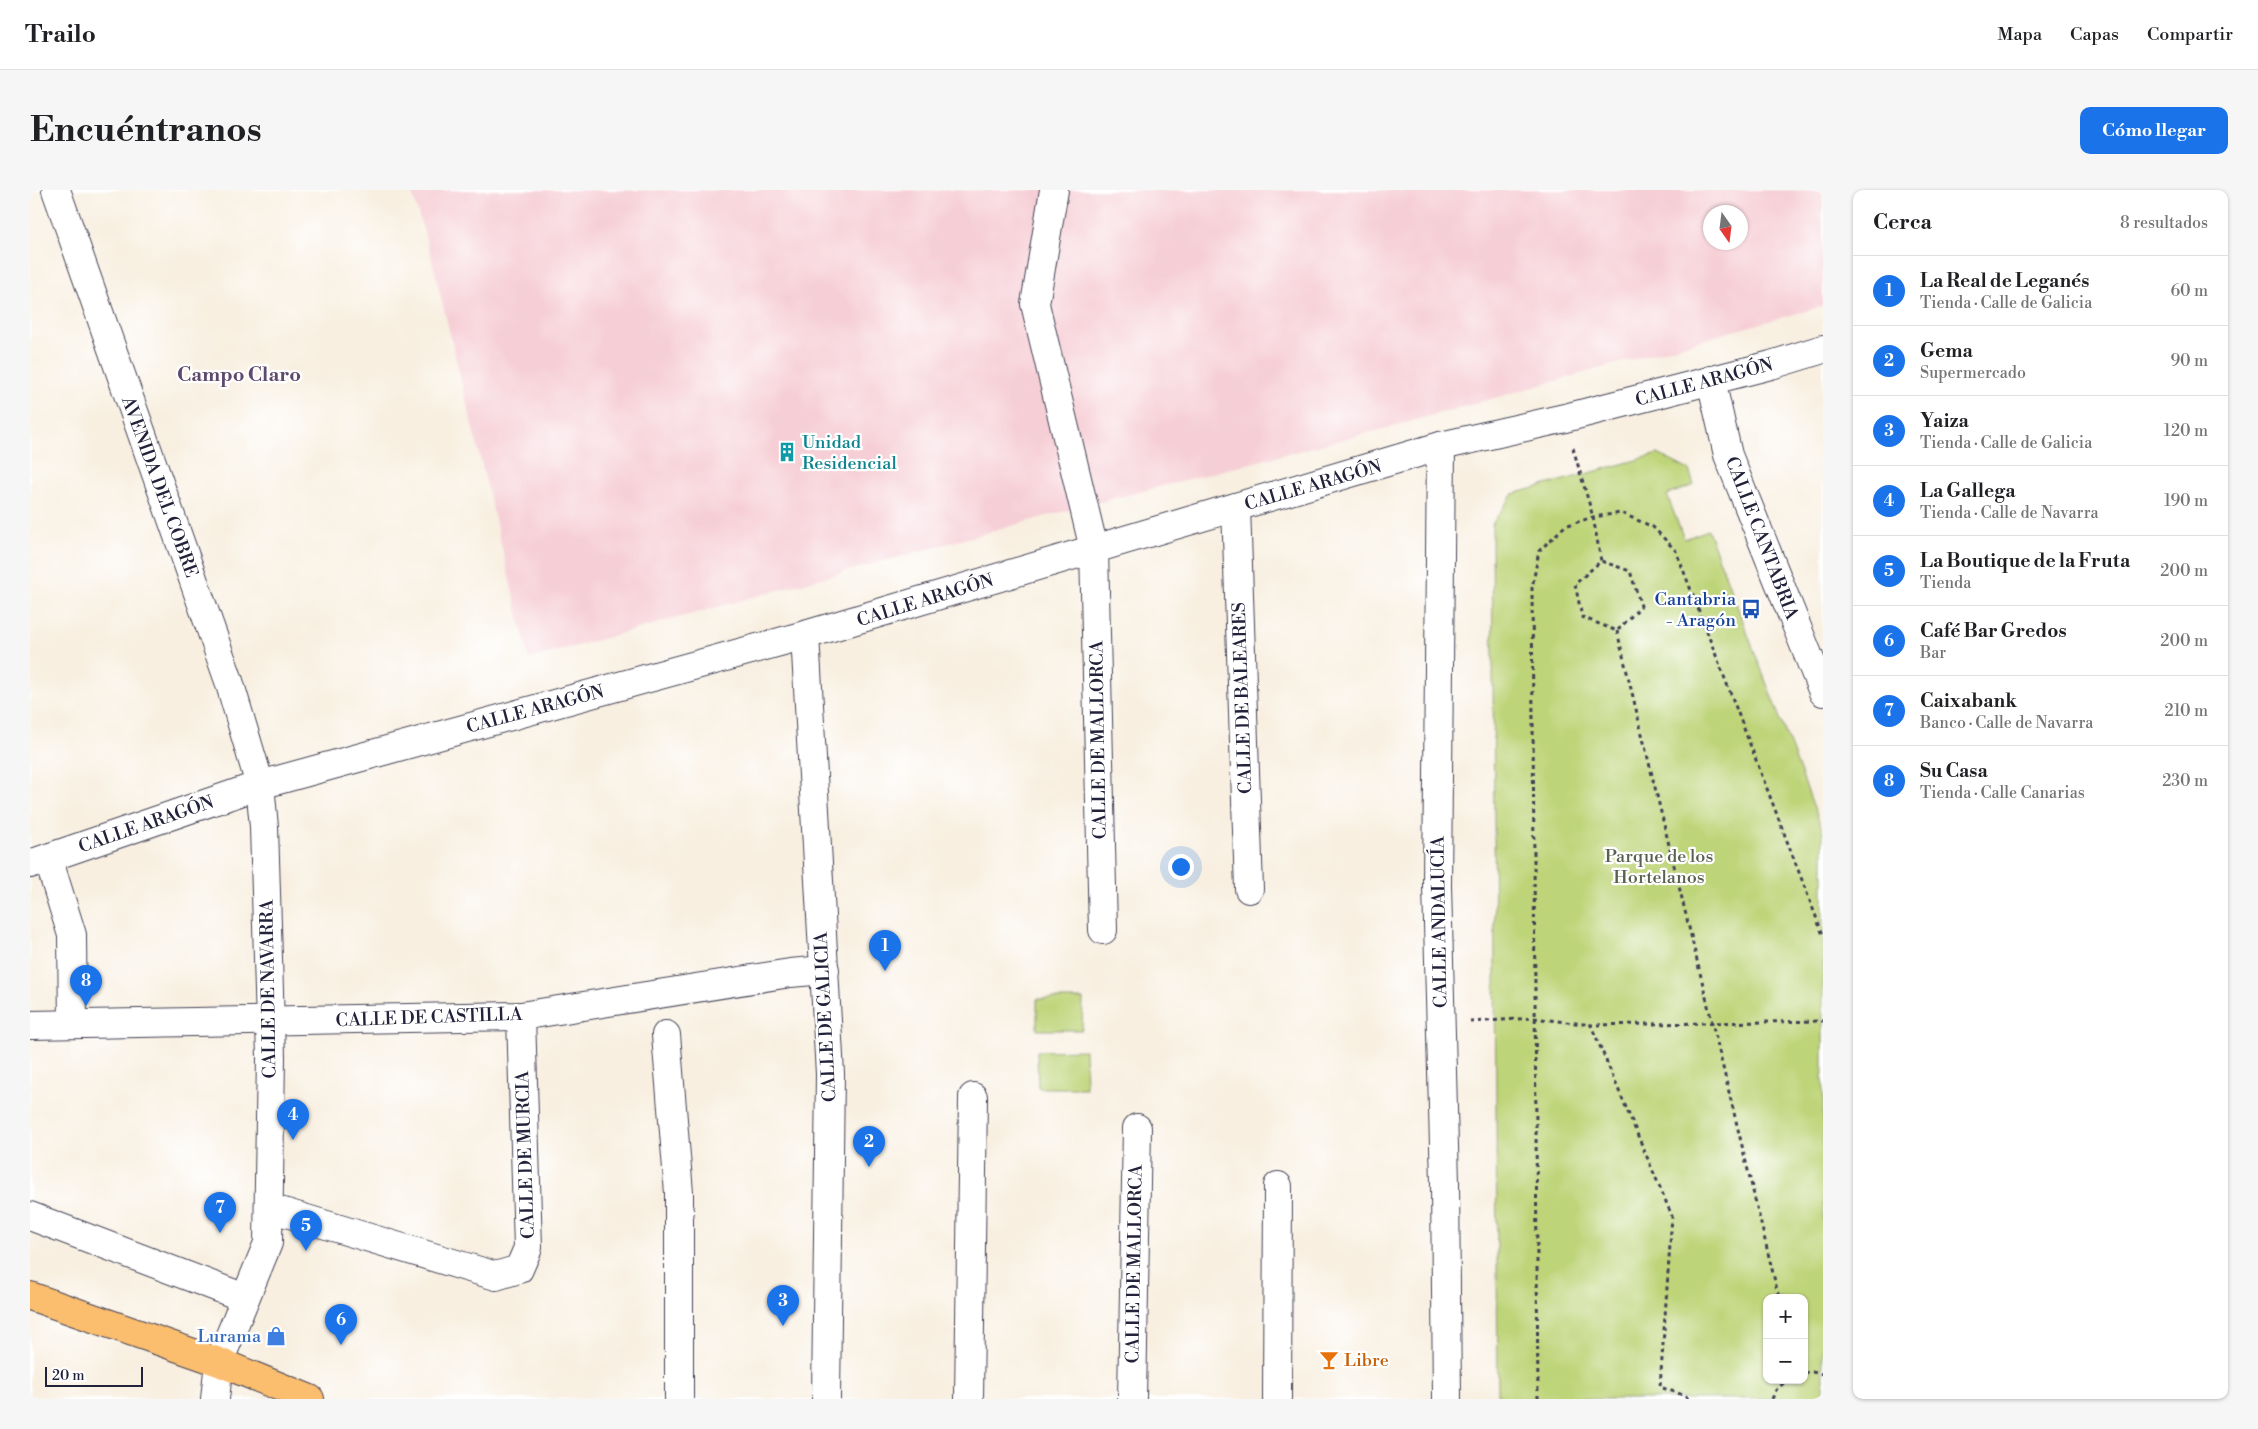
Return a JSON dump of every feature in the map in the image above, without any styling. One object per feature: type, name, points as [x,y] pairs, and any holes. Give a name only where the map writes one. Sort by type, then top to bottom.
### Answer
[{"type":"main road","points":[[30,1296],[219,1362],[310,1399]]},
{"type":"street","name":"AVENIDA DEL COBRE","points":[[56,190],[229,681],[260,786]]},
{"type":"street","name":"CALLE DE MALLORCA","points":[[1054,190],[1035,304],[1094,549],[1103,930]]},
{"type":"street","name":"CALLE ARAGÓN","points":[[39,861],[260,786],[805,635],[1441,446],[1565,418],[1823,349]]},
{"type":"street","name":"CALLE CANTABRIA","points":[[1711,380],[1728,455],[1823,692]]},
{"type":"street","name":"CALLE ANDALUCÍA","points":[[1441,446],[1437,886],[1445,1190],[1447,1399]]},
{"type":"street","name":"CALLE DE BALEARES","points":[[1236,507],[1249,889]]},
{"type":"street","name":"CALLE DE GALICIA","points":[[805,635],[830,1074],[826,1399]]},
{"type":"street","name":"CALLE DE NAVARRA","points":[[215,1399],[219,1362],[268,1243],[270,1208],[270,1022],[264,827],[260,786]]},
{"type":"street","points":[[39,861],[72,935],[73,1024]]},
{"type":"street","name":"CALLE DE CASTILLA","points":[[30,1025],[521,1016],[790,973],[824,970]]},
{"type":"street","name":"CALLE DE MURCIA","points":[[270,1208],[496,1276],[519,1269],[528,1248],[521,1016]]},
{"type":"street","points":[[666,1035],[679,1193],[678,1399]]},
{"type":"street","points":[[969,1399],[973,1097]]},
{"type":"street","name":"CALLE DE MALLORCA","points":[[1132,1399],[1137,1128]]},
{"type":"street","points":[[1277,1399],[1278,1186]]},
{"type":"street","points":[[30,1216],[245,1298]]},
{"type":"path","points":[[1565,418],[1593,517],[1601,561]]},
{"type":"path","points":[[1538,1399],[1532,588],[1540,551],[1565,526],[1593,517],[1621,513],[1652,527],[1676,551],[1823,935]]},
{"type":"path","points":[[1601,561],[1575,584],[1582,618],[1616,631]]},
{"type":"path","points":[[1601,561],[1630,571],[1641,606],[1616,631]]},
{"type":"path","points":[[1616,631],[1778,1294]]},
{"type":"path","points":[[1440,1024],[1534,1018],[1591,1025],[1823,1021]]},
{"type":"path","points":[[1591,1025],[1672,1216],[1660,1388],[1686,1396],[1688,1399]]},
{"type":"path","points":[[1808,1372],[1823,1374]]},
{"type":"path","points":[[1772,1399],[1776,1390],[1782,1384]]},
{"type":"shaded area","points":[[411,190],[1823,190],[1823,306],[1391,427],[1058,513],[529,659],[430,252]]},
{"type":"green space","name":"Parque de los Hortelanos","points":[[1658,454],[1689,470],[1694,485],[1667,495],[1684,539],[1708,530],[1823,831],[1823,1399],[1498,1399],[1492,524],[1513,494]]},
{"type":"green space","points":[[1037,999],[1083,999],[1082,1030],[1037,1030]]},
{"type":"green space","points":[[1085,1050],[1086,1088],[1038,1088],[1037,1051]]},
{"type":"place","name":"Unidad Residencial","points":[[787,452]]},
{"type":"place","name":"Cantabria - Aragón","points":[[1751,609]]},
{"type":"place","name":"La Real de Leganés","points":[[885,971]]},
{"type":"place","name":"Su Casa","points":[[86,1006]]},
{"type":"place","name":"La Gallega","points":[[293,1140]]},
{"type":"place","name":"Gema","points":[[869,1167]]},
{"type":"place","name":"Caixabank","points":[[220,1233]]},
{"type":"place","name":"La Boutique de la Fruta","points":[[306,1251]]},
{"type":"place","name":"Yaiza","points":[[783,1326]]},
{"type":"place","name":"Lurama","points":[[276,1336]]},
{"type":"place","name":"Café Bar Gredos","points":[[341,1345]]},
{"type":"place","name":"Libre","points":[[1329,1360]]},
{"type":"district","name":"Campo Claro","points":[[239,374]]}]
